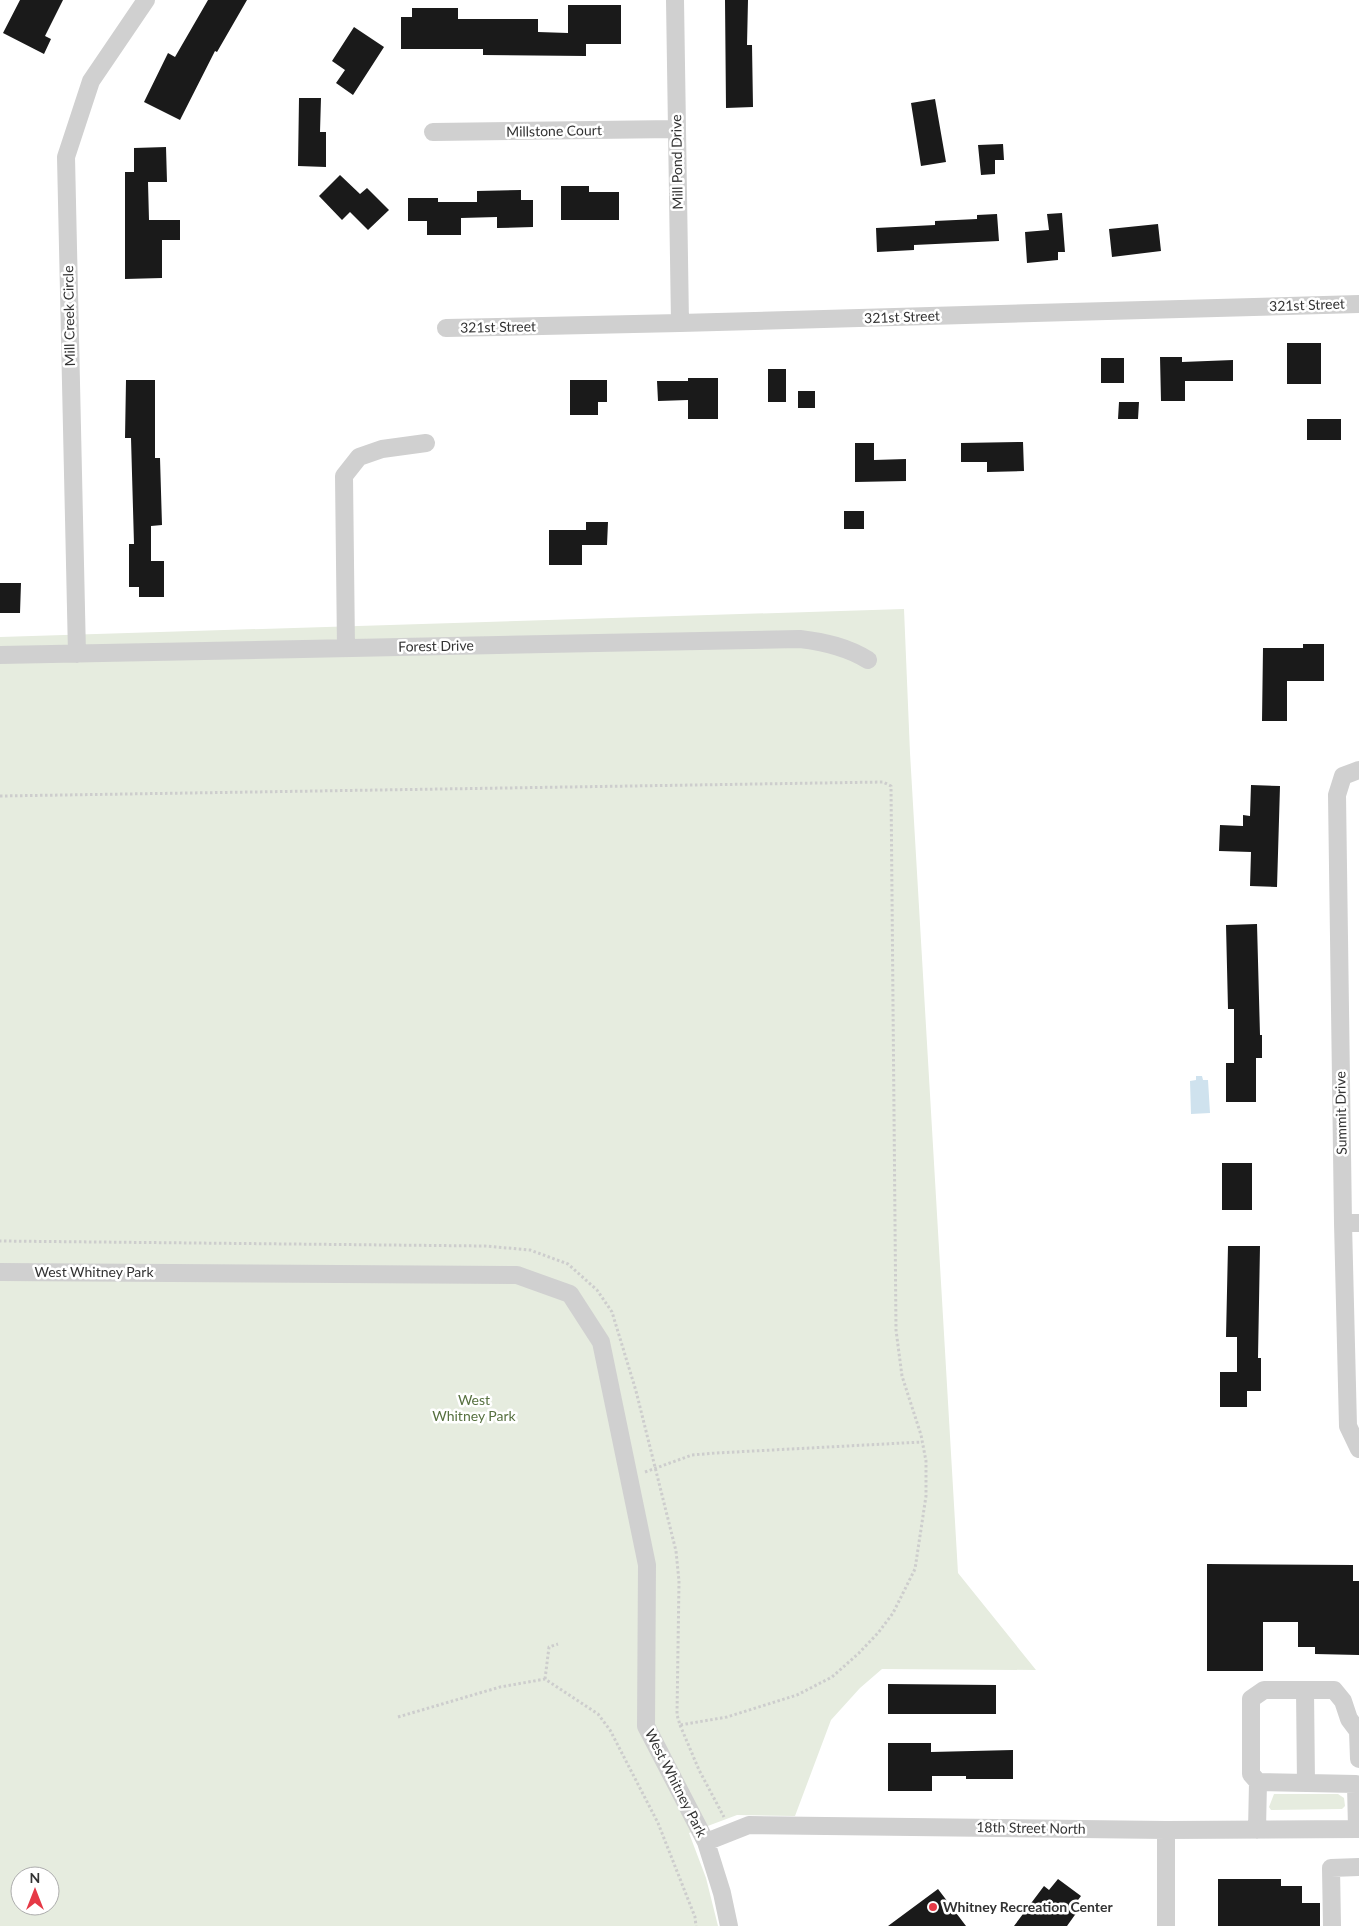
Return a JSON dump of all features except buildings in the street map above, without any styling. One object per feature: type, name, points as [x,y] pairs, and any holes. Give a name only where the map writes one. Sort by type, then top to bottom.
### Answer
[{"type":"street","name":"Mill Creek Circle","points":[[77,654],[66,158],[91,81],[146,0]]},
{"type":"street","name":"Mill Pond Drive","points":[[675,0],[680,323]]},
{"type":"street","name":"Millstone Court","points":[[433,132],[676,129]]},
{"type":"street","name":"321st Street","points":[[446,328],[1359,304]]},
{"type":"street","points":[[346,648],[344,476],[359,456],[382,448],[426,443]]},
{"type":"street","name":"Forest Drive","points":[[0,655],[800,639],[826,642],[854,651],[868,660]]},
{"type":"street","name":"Summit Drive","points":[[1351,773],[1337,795],[1351,1223],[1348,1426],[1359,1449]]},
{"type":"street","name":"West Whitney Park","points":[[0,1272],[517,1275],[570,1294],[601,1342],[647,1565],[646,1726],[706,1842],[722,1892],[729,1926]]},
{"type":"street","points":[[1257,1830],[1258,1782],[1251,1774],[1251,1699],[1264,1690],[1334,1690],[1343,1700],[1349,1719],[1358,1731],[1359,1759]]},
{"type":"street","points":[[1305,1690],[1306,1783]]},
{"type":"street","points":[[1258,1782],[1358,1783],[1358,1829]]},
{"type":"street","name":"18th Street North","points":[[706,1842],[749,1825],[1166,1830],[1358,1829]]},
{"type":"street","points":[[1166,1830],[1166,1926]]},
{"type":"street","points":[[1332,1926],[1330,1868],[1359,1867]]},
{"type":"path","points":[[0,796],[884,782],[891,786],[896,1330],[902,1376],[926,1461],[926,1496],[915,1568],[893,1613],[878,1633],[832,1677],[797,1695],[727,1718],[680,1725]]},
{"type":"path","points":[[0,1241],[485,1246],[530,1250],[568,1264],[597,1290],[612,1312],[657,1469],[676,1551],[679,1581],[677,1715],[699,1770],[724,1818]]},
{"type":"path","points":[[642,1473],[692,1455],[716,1452],[922,1442]]},
{"type":"path","points":[[544,1679],[549,1646],[558,1644]]},
{"type":"path","points":[[398,1717],[500,1687],[544,1679],[598,1714],[610,1730],[658,1823],[695,1917],[696,1926]]},
{"type":"green space","name":"West Whitney Park","points":[[904,609],[910,753],[958,1573],[1036,1670],[882,1669],[860,1688],[831,1720],[795,1816],[737,1815],[689,1833],[706,1878],[718,1926],[0,1926],[0,637]]},
{"type":"green space","points":[[1274,1794],[1338,1794],[1344,1798],[1345,1806],[1342,1809],[1271,1810],[1269,1807]]},
{"type":"water","points":[[1196,1076],[1202,1076],[1203,1080],[1208,1080],[1210,1113],[1191,1114],[1190,1081],[1196,1080]]},
{"type":"place","name":"Whitney Recreation Center","points":[[933,1907]]}]
